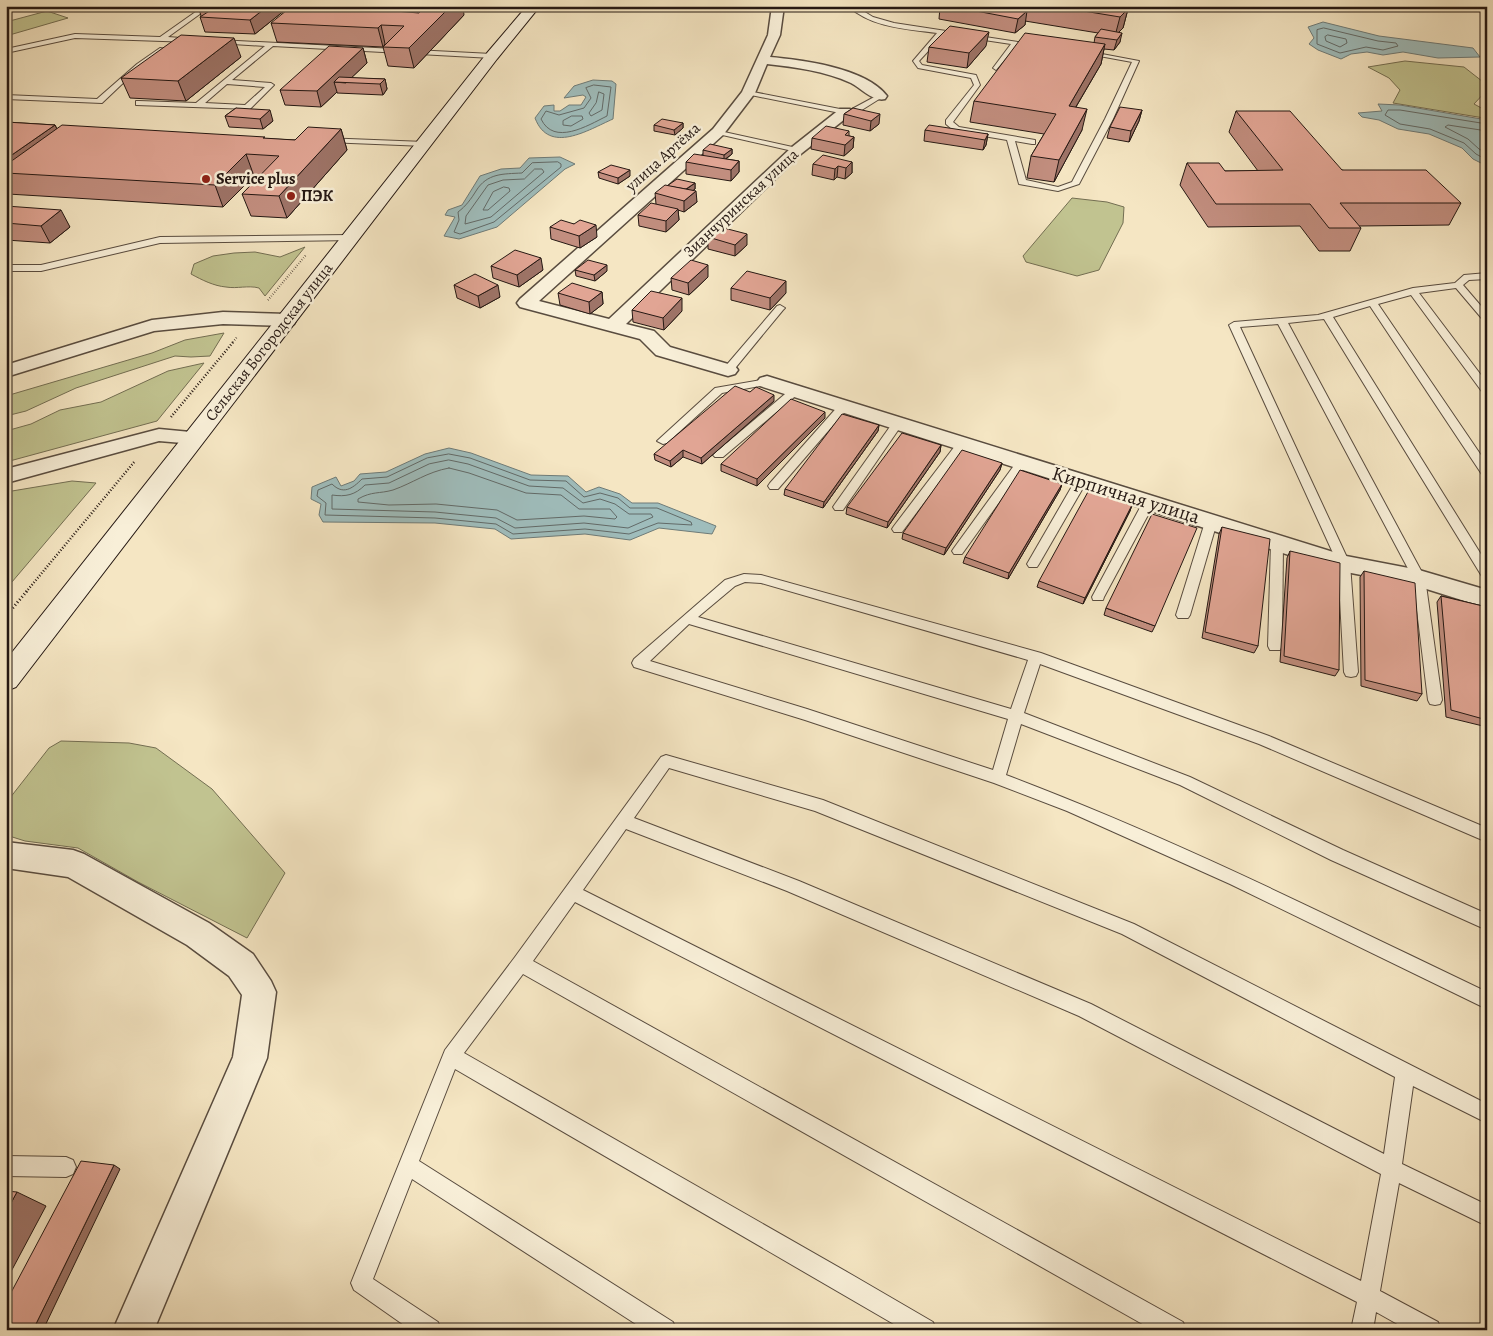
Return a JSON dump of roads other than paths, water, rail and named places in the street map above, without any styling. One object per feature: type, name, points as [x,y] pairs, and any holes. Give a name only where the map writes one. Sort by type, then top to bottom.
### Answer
[{"type":"main road","name":"Сельская Богородская улица","points":[[6,680],[492,56],[534,6]]},
{"type":"street","name":"улица Артёма","points":[[613,326],[526,303],[718,132],[748,93],[774,35],[778,6]]},
{"type":"street","points":[[762,60],[818,69],[850,78],[872,88],[880,96]]},
{"type":"street","name":"Зианчуринская улица","points":[[613,326],[797,150],[844,112]]},
{"type":"street","points":[[6,371],[152,326],[222,318],[287,320]]},
{"type":"street","points":[[613,326],[647,335],[663,351],[728,370]]},
{"type":"street","name":"Кирпичная улица","points":[[767,382],[1344,564],[1419,578],[1487,599]]},
{"type":"street","points":[[6,476],[155,436],[194,438]]},
{"type":"street","points":[[6,855],[72,864],[198,934],[241,965],[258,992],[250,1058],[133,1330]]},
{"type":"lane","points":[[161,39],[208,6]]},
{"type":"lane","points":[[738,6],[748,7]]},
{"type":"lane","points":[[851,6],[859,13],[876,21],[1043,47]]},
{"type":"lane","points":[[942,32],[916,61],[920,66],[974,76],[978,85],[949,122],[957,129],[1032,142]]},
{"type":"lane","points":[[6,52],[75,36],[196,40]]},
{"type":"lane","points":[[6,96],[99,101],[138,65],[177,40]]},
{"type":"lane","points":[[214,41],[492,56]]},
{"type":"lane","points":[[996,68],[1015,43]]},
{"type":"lane","points":[[198,105],[270,44]]},
{"type":"lane","points":[[1010,138],[1022,182],[1058,189],[1075,184],[1136,61],[1080,53]]},
{"type":"lane","points":[[139,103],[247,107],[271,84],[225,82]]},
{"type":"lane","points":[[748,93],[844,112]]},
{"type":"lane","name":"Зианчуринская улица","points":[[844,112],[854,111],[880,96]]},
{"type":"lane","points":[[718,132],[797,150]]},
{"type":"lane","points":[[314,141],[425,144]]},
{"type":"lane","points":[[6,268],[41,268],[160,240],[351,238]]},
{"type":"lane","points":[[1351,672],[1344,564],[1234,325],[1282,322],[1327,316],[1413,292],[1458,285],[1467,277],[1487,276]]},
{"type":"lane","points":[[1458,285],[1487,319]]},
{"type":"lane","points":[[1413,292],[1487,391]]},
{"type":"lane","points":[[1372,303],[1487,473]]},
{"type":"lane","points":[[728,370],[780,308]]},
{"type":"lane","points":[[1327,316],[1487,575]]},
{"type":"lane","points":[[1282,322],[1419,578],[1435,700]]},
{"type":"lane","points":[[663,441],[718,390],[767,382]]},
{"type":"lane","points":[[719,455],[795,391]]},
{"type":"lane","points":[[774,486],[844,406]]},
{"type":"lane","points":[[839,506],[898,423]]},
{"type":"lane","points":[[898,529],[962,444]]},
{"type":"lane","points":[[958,551],[1022,462]]},
{"type":"lane","points":[[1033,564],[1081,481]]},
{"type":"lane","points":[[1098,597],[1149,502]]},
{"type":"lane","points":[[1183,615],[1211,522]]},
{"type":"lane","points":[[1275,646],[1277,543]]},
{"type":"lane","points":[[1487,835],[1264,740],[1036,657],[760,579],[744,578],[730,583],[687,619],[640,663],[807,715],[998,778],[1072,806],[1236,879],[1487,1001]]},
{"type":"lane","points":[[687,619],[1016,716],[1186,781],[1337,855],[1487,922]]},
{"type":"lane","points":[[998,778],[1036,657]]},
{"type":"lane","points":[[430,1330],[361,1283],[451,1056],[521,963],[666,761],[818,805],[1128,929],[1487,1114]]},
{"type":"lane","points":[[623,821],[793,886],[1085,1010],[1487,1216]]},
{"type":"lane","points":[[572,892],[1368,1296],[1430,1330]]},
{"type":"lane","points":[[521,963],[1175,1330]]},
{"type":"lane","points":[[451,1056],[839,1278],[925,1330]]},
{"type":"lane","points":[[1362,1330],[1392,1168],[1405,1073]]},
{"type":"lane","points":[[408,1165],[665,1330]]},
{"type":"lane","points":[[6,1166],[66,1167]]},
{"type":"water","points":[[1323,22],[1379,36],[1473,48],[1480,57],[1438,58],[1403,52],[1383,55],[1367,52],[1351,54],[1341,59],[1318,50],[1309,44],[1314,38],[1308,27]]},
{"type":"water","points":[[593,80],[612,81],[616,84],[613,119],[592,129],[570,136],[559,137],[550,135],[541,129],[535,118],[544,106],[554,105],[554,111],[560,111],[569,105],[581,105],[586,97],[583,95],[564,98],[574,86]]},
{"type":"water","points":[[1378,104],[1400,105],[1487,120],[1487,166],[1473,159],[1462,148],[1429,134],[1398,129],[1379,120],[1362,117],[1358,113],[1382,111]]},
{"type":"water","points":[[560,157],[575,164],[565,169],[497,227],[459,239],[444,236],[455,217],[445,215],[448,210],[462,205],[480,176],[501,169],[520,168],[529,158]]},
{"type":"water","points":[[449,448],[471,453],[531,475],[568,476],[586,492],[599,487],[620,494],[632,503],[658,503],[716,526],[712,534],[659,528],[630,540],[585,534],[511,539],[495,529],[435,523],[323,522],[319,515],[321,504],[311,499],[312,487],[336,477],[341,486],[354,481],[360,474],[386,472],[425,454]]},
{"type":"place","name":"Service plus","points":[[206,179]]},
{"type":"place","name":"ПЭК","points":[[291,196]]}]
